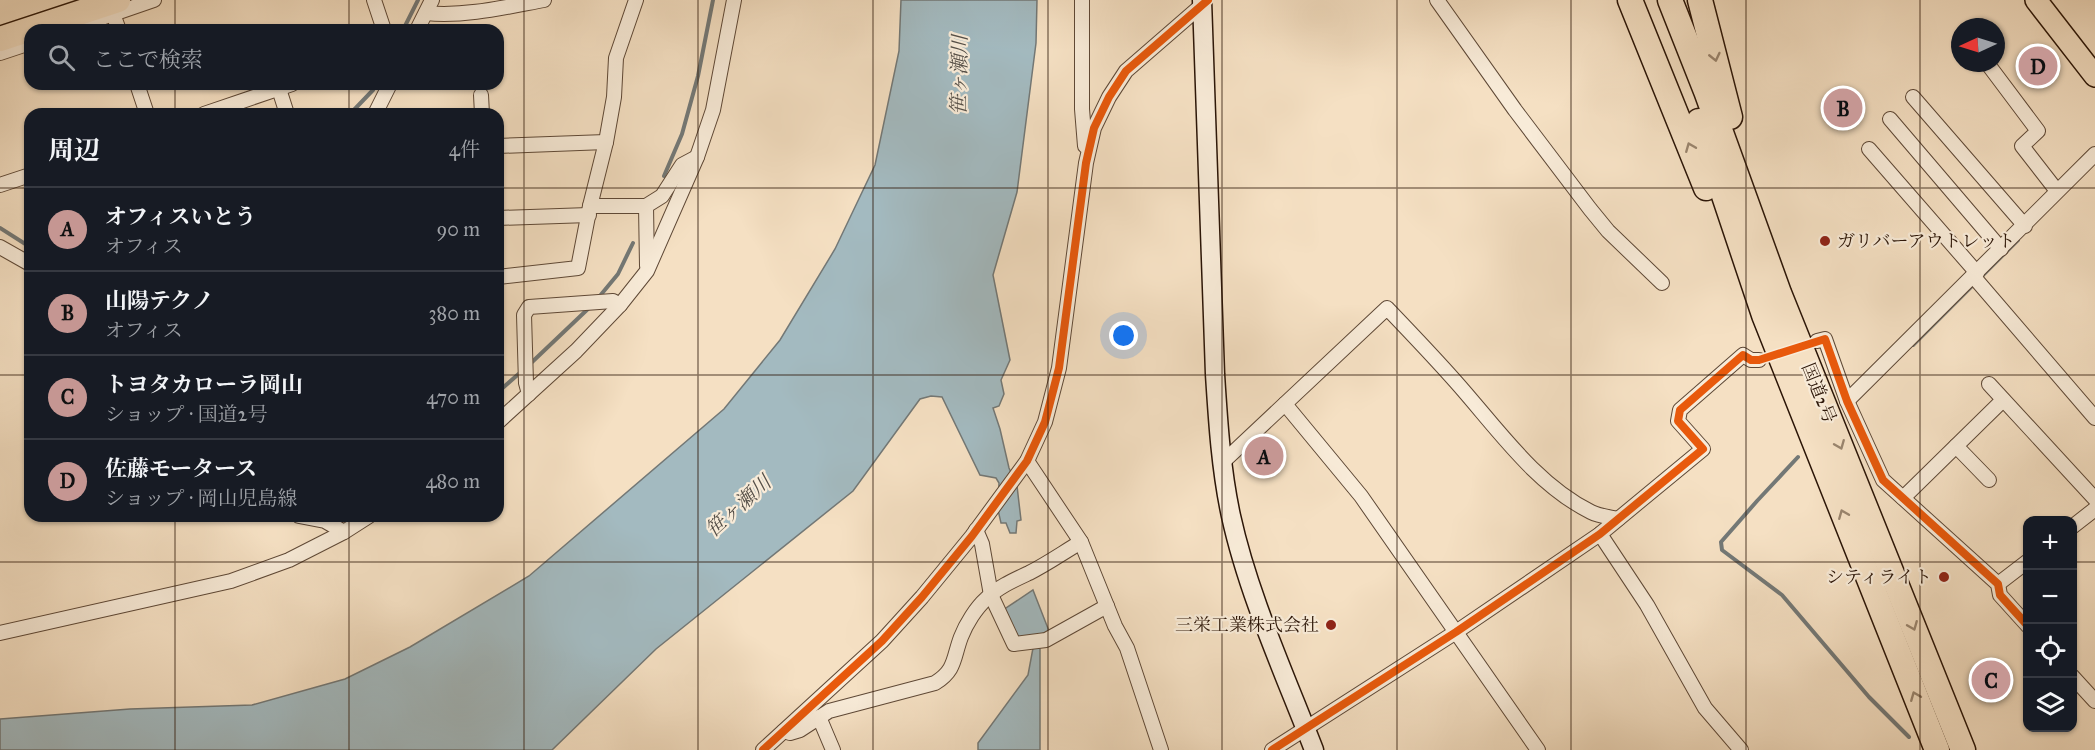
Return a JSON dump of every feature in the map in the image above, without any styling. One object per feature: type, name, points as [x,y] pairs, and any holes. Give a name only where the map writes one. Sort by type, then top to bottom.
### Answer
[{"type":"highway","points":[[1630,0],[1709,196],[1764,315]]},
{"type":"highway","name":"国道2号","points":[[1654,0],[1692,98],[1764,315],[1937,750]]},
{"type":"highway","name":"国道2号","points":[[1670,0],[1706,91],[1779,293],[1963,750]]},
{"type":"highway","points":[[1700,0],[1779,293]]},
{"type":"highway","points":[[54,24],[116,7]]},
{"type":"highway","points":[[0,39],[24,32]]},
{"type":"main road","points":[[2036,0],[2095,76]]},
{"type":"street","points":[[80,24],[116,7],[154,0]]},
{"type":"street","points":[[374,0],[382,24]]},
{"type":"street","points":[[420,24],[429,7],[436,14],[483,10],[544,0]]},
{"type":"street","points":[[504,276],[579,268],[614,97],[616,58],[636,0]]},
{"type":"street","points":[[504,417],[576,351],[620,305],[647,271],[697,157],[713,110],[734,0]]},
{"type":"street","points":[[1082,0],[1082,109],[1086,163]]},
{"type":"street","points":[[1437,0],[1515,110],[1590,209],[1608,231],[1662,283]]},
{"type":"street","points":[[763,750],[882,641],[922,597],[1027,461],[1045,422],[1059,368],[1086,163],[1094,128],[1109,97],[1126,71],[1204,2]]},
{"type":"street","points":[[1204,2],[1218,428],[1231,516],[1249,577],[1314,750]]},
{"type":"street","points":[[116,7],[118,24]]},
{"type":"street","points":[[0,53],[24,45]]},
{"type":"street","points":[[1995,72],[2038,131],[2022,147],[2057,191]]},
{"type":"street","points":[[139,90],[145,108]]},
{"type":"street","points":[[221,108],[273,90]]},
{"type":"street","points":[[285,90],[287,108]]},
{"type":"street","points":[[378,108],[387,90]]},
{"type":"street","points":[[481,95],[482,108]]},
{"type":"street","points":[[1913,97],[2025,226]]},
{"type":"street","points":[[1890,119],[2001,249]]},
{"type":"street","points":[[504,146],[606,142]]},
{"type":"street","points":[[1869,149],[2095,418]]},
{"type":"street","points":[[1847,400],[1976,278],[2001,249],[2095,154]]},
{"type":"street","points":[[504,217],[646,206],[662,196],[682,165],[697,157]]},
{"type":"street","points":[[0,185],[24,177]]},
{"type":"street","points":[[646,206],[647,271]]},
{"type":"street","points":[[0,247],[24,261]]},
{"type":"street","points":[[529,394],[526,383],[524,315],[529,307],[613,301],[620,305]]},
{"type":"street","points":[[1223,462],[1387,308],[1514,449],[1547,482],[1569,499],[1593,513],[1618,519]]},
{"type":"street","points":[[1817,341],[1824,339],[1847,400],[1883,480],[1998,584],[2001,595],[2026,624]]},
{"type":"street","points":[[1272,750],[1456,632],[1600,534],[1703,449],[1678,421],[1680,410],[1743,355],[1751,360],[1758,360]]},
{"type":"street","points":[[1989,384],[2095,499]]},
{"type":"street","points":[[1904,498],[2003,399]]},
{"type":"street","points":[[1285,404],[1361,496],[1538,750]]},
{"type":"street","points":[[1956,446],[1989,480]]},
{"type":"street","points":[[1027,461],[1080,542],[1127,648],[1161,750]]},
{"type":"street","points":[[2077,524],[2095,510]]},
{"type":"street","points":[[327,522],[344,532]]},
{"type":"street","points":[[0,633],[231,581],[289,560],[360,522]]},
{"type":"street","points":[[979,526],[991,595],[1014,644],[1046,640],[1107,606]]},
{"type":"street","points":[[1600,534],[1647,605],[1705,708],[1741,750]]},
{"type":"street","points":[[784,731],[790,733],[800,730],[829,711],[935,683],[946,676],[952,666],[961,636],[986,598],[1010,581],[1030,572],[1080,542]]},
{"type":"street","points":[[1998,584],[2023,565]]},
{"type":"street","points":[[2075,678],[2095,700]]},
{"type":"street","points":[[819,717],[833,750]]},
{"type":"water","name":"笹ヶ瀬川","points":[[901,0],[1037,0],[1036,43],[1017,192],[993,275],[1010,360],[1001,380],[1004,394],[999,406],[993,408],[1009,468],[1017,486],[1021,520],[1017,521],[1016,533],[1010,533],[1006,523],[1001,523],[998,510],[999,483],[996,478],[980,475],[942,397],[931,396],[920,399],[853,491],[656,649],[552,750],[0,750],[0,719],[130,709],[252,705],[345,679],[410,647],[529,576],[724,409],[780,340],[835,249],[875,165],[899,51]]},
{"type":"water","points":[[1033,590],[1049,631],[1037,636],[1018,639],[1003,610]]},
{"type":"water","points":[[1033,648],[1040,649],[1040,750],[978,750],[978,743],[1028,675]]},
{"type":"waterway","points":[[406,24],[418,0]]},
{"type":"waterway","points":[[664,176],[682,134],[698,76],[713,0]]},
{"type":"waterway","points":[[356,108],[373,90]]},
{"type":"waterway","points":[[0,228],[24,243]]},
{"type":"waterway","points":[[1913,345],[2018,240]]},
{"type":"waterway","points":[[599,297],[618,274],[633,243]]},
{"type":"waterway","points":[[530,364],[590,307]]},
{"type":"waterway","points":[[504,387],[522,371]]},
{"type":"waterway","points":[[1798,457],[1721,542],[1722,550],[1782,595],[1869,697],[1909,737]]},
{"type":"cycle path","points":[[763,750],[882,641],[972,536],[1027,461],[1045,422],[1059,368],[1086,163],[1094,128],[1109,97],[1126,71],[1208,0]]},
{"type":"cycle path","points":[[1272,750],[1456,632],[1600,534],[1703,449],[1678,421],[1680,410],[1743,355],[1751,360],[1759,360],[1825,339],[1847,401],[1883,480],[1998,584],[2000,595],[2026,624]]},
{"type":"place","name":"佐藤モータース","points":[[2038,66]]},
{"type":"place","name":"山陽テクノ","points":[[1843,108]]},
{"type":"place","name":"ガリバーアウトレット","points":[[1825,241]]},
{"type":"place","name":"オフィスいとう","points":[[1264,456]]},
{"type":"place","name":"シティライト","points":[[1944,577]]},
{"type":"place","name":"三栄工業株式会社","points":[[1331,625]]},
{"type":"place","name":"トヨタカローラ岡山","points":[[1991,680]]}]
